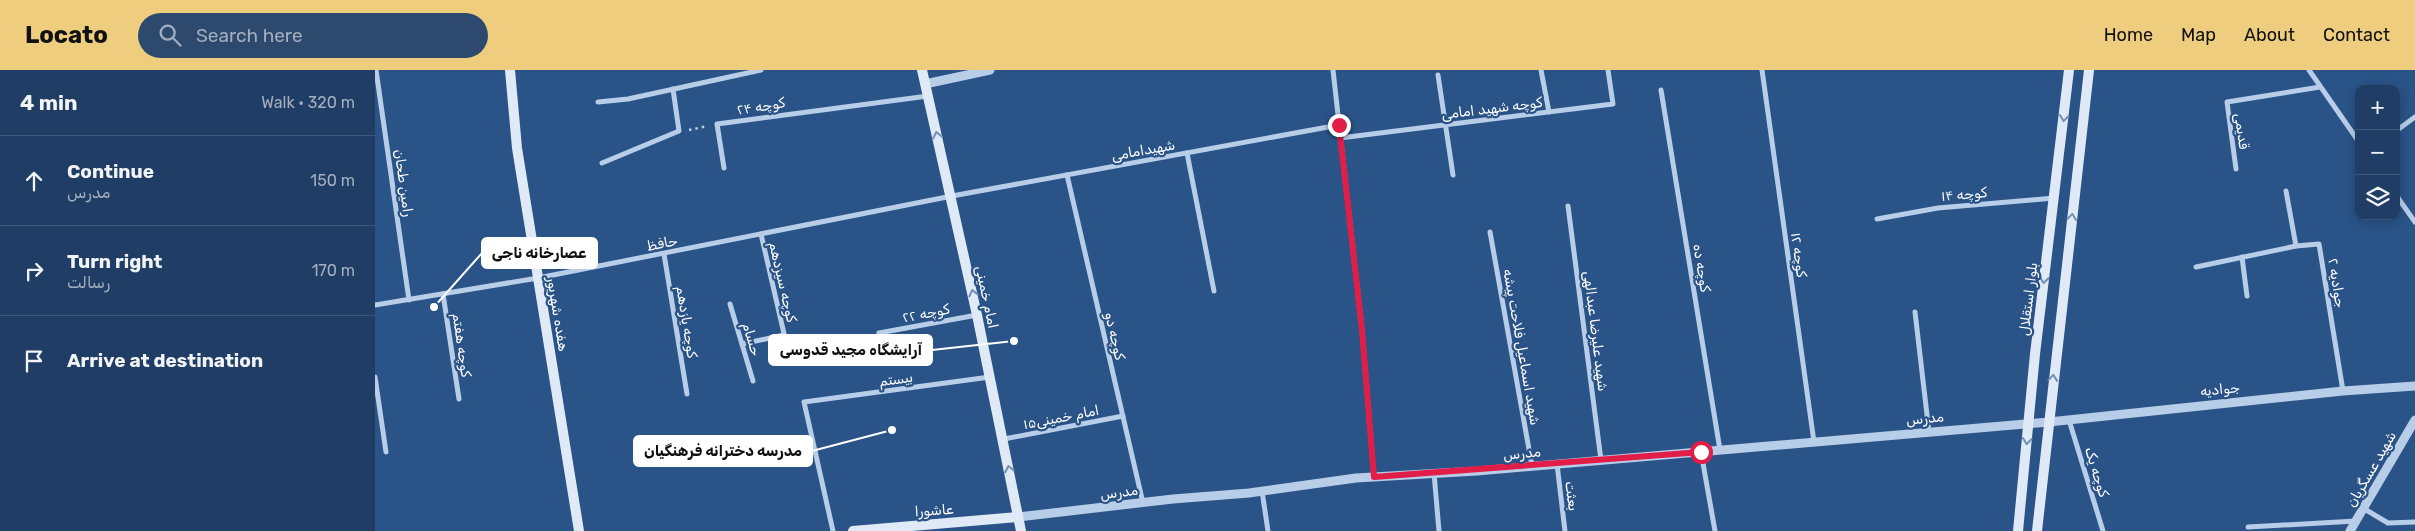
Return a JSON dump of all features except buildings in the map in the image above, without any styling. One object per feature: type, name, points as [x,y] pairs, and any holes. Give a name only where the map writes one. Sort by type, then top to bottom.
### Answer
[{"type":"main road","name":"هفده شهریور","points":[[510,70],[517,148],[579,531]]},
{"type":"main road","name":"امام خمینی","points":[[922,70],[1004,439],[1021,531]]},
{"type":"main road","name":"بلوار استقلال","points":[[2018,531],[2069,70]]},
{"type":"main road","points":[[2037,531],[2089,70]]},
{"type":"main road","name":"عاشورا","points":[[853,531],[896,529],[1019,517]]},
{"type":"street","name":"رامین طحان","points":[[376,70],[409,300]]},
{"type":"street","points":[[598,102],[673,89],[761,70]]},
{"type":"street","points":[[925,84],[990,70]]},
{"type":"street","points":[[1333,70],[1362,330],[1374,477]]},
{"type":"street","points":[[1541,70],[1549,112]]},
{"type":"street","name":"کوچه شهید امامی","points":[[1341,138],[1613,104],[1609,70]]},
{"type":"street","name":"کوچه ۱۲","points":[[1762,70],[1814,442]]},
{"type":"street","points":[[2309,70],[2355,136]]},
{"type":"street","points":[[1438,75],[1453,175]]},
{"type":"street","name":"قدیمی","points":[[2236,168],[2227,102],[2320,87]]},
{"type":"street","points":[[602,163],[679,131],[673,89]]},
{"type":"street","name":"کوچه ده","points":[[1661,90],[1720,450]]},
{"type":"street","name":"کوچه ۲۴","points":[[717,124],[928,96]]},
{"type":"street","points":[[2397,130],[2415,117]]},
{"type":"street","points":[[717,124],[723,168]]},
{"type":"street","name":"شهیدامامی","points":[[951,196],[1339,125]]},
{"type":"street","points":[[1187,153],[1214,291]]},
{"type":"street","name":"کوچه دو","points":[[1067,175],[1143,503]]},
{"type":"street","points":[[2286,191],[2296,246]]},
{"type":"street","name":"حافظ","points":[[375,305],[538,278],[665,254],[951,196]]},
{"type":"street","name":"کوچه ۱۴","points":[[1877,219],[1937,208],[2055,198]]},
{"type":"street","points":[[2400,201],[2415,222]]},
{"type":"street","name":"شهید علیرضا عبدالهی","points":[[1568,206],[1601,460]]},
{"type":"street","name":"شهید اسماعیل فلاحت پیشه","points":[[1490,232],[1532,466]]},
{"type":"street","name":"کوچه سیزدهم","points":[[761,234],[788,351],[829,343]]},
{"type":"street","name":"جوادیه ۲","points":[[2196,267],[2242,256],[2296,246],[2319,244],[2343,391]]},
{"type":"street","name":"کوچه یازدهم","points":[[665,254],[687,394]]},
{"type":"street","points":[[2242,256],[2247,296]]},
{"type":"street","name":"کوچه هفتم","points":[[443,294],[459,399]]},
{"type":"street","name":"حسام","points":[[730,304],[753,381]]},
{"type":"street","points":[[1915,312],[1929,432]]},
{"type":"street","name":"کوچه ۲۲","points":[[879,333],[977,315]]},
{"type":"street","points":[[742,344],[784,334]]},
{"type":"street","points":[[375,377],[386,452]]},
{"type":"street","name":"بیستم","points":[[833,531],[805,402],[990,377]]},
{"type":"street","name":"جوادیه","points":[[2029,422],[2049,422],[2343,391],[2415,386]]},
{"type":"street","name":"امام خمینی۱۵","points":[[1004,439],[1123,416]]},
{"type":"street","name":"کوچه یک","points":[[2069,420],[2103,531]]},
{"type":"street","name":"شهید عسگریان","points":[[2350,531],[2415,420]]},
{"type":"street","name":"مدرس","points":[[1019,517],[1374,477],[1701,452],[2029,422]]},
{"type":"street","points":[[1701,452],[1715,531]]},
{"type":"street","name":"بعثت","points":[[1557,464],[1565,531]]},
{"type":"street","points":[[1433,473],[1439,531]]},
{"type":"street","points":[[1262,491],[1268,531]]},
{"type":"street","points":[[2363,508],[2388,523],[2415,522]]},
{"type":"street","points":[[2248,527],[2356,521]]},
{"type":"path","points":[[679,131],[717,124]]},
{"type":"place","name":"عصارخانه ناجی","points":[[434,307]]},
{"type":"place","name":"آرایشگاه مجید قدوسی","points":[[1014,341]]},
{"type":"place","name":"مدرسه دخترانه فرهنگیان","points":[[892,430]]},
{"type":"route","points":[[1339,125],[1362,330],[1374,477],[1477,471],[1701,452]]}]
